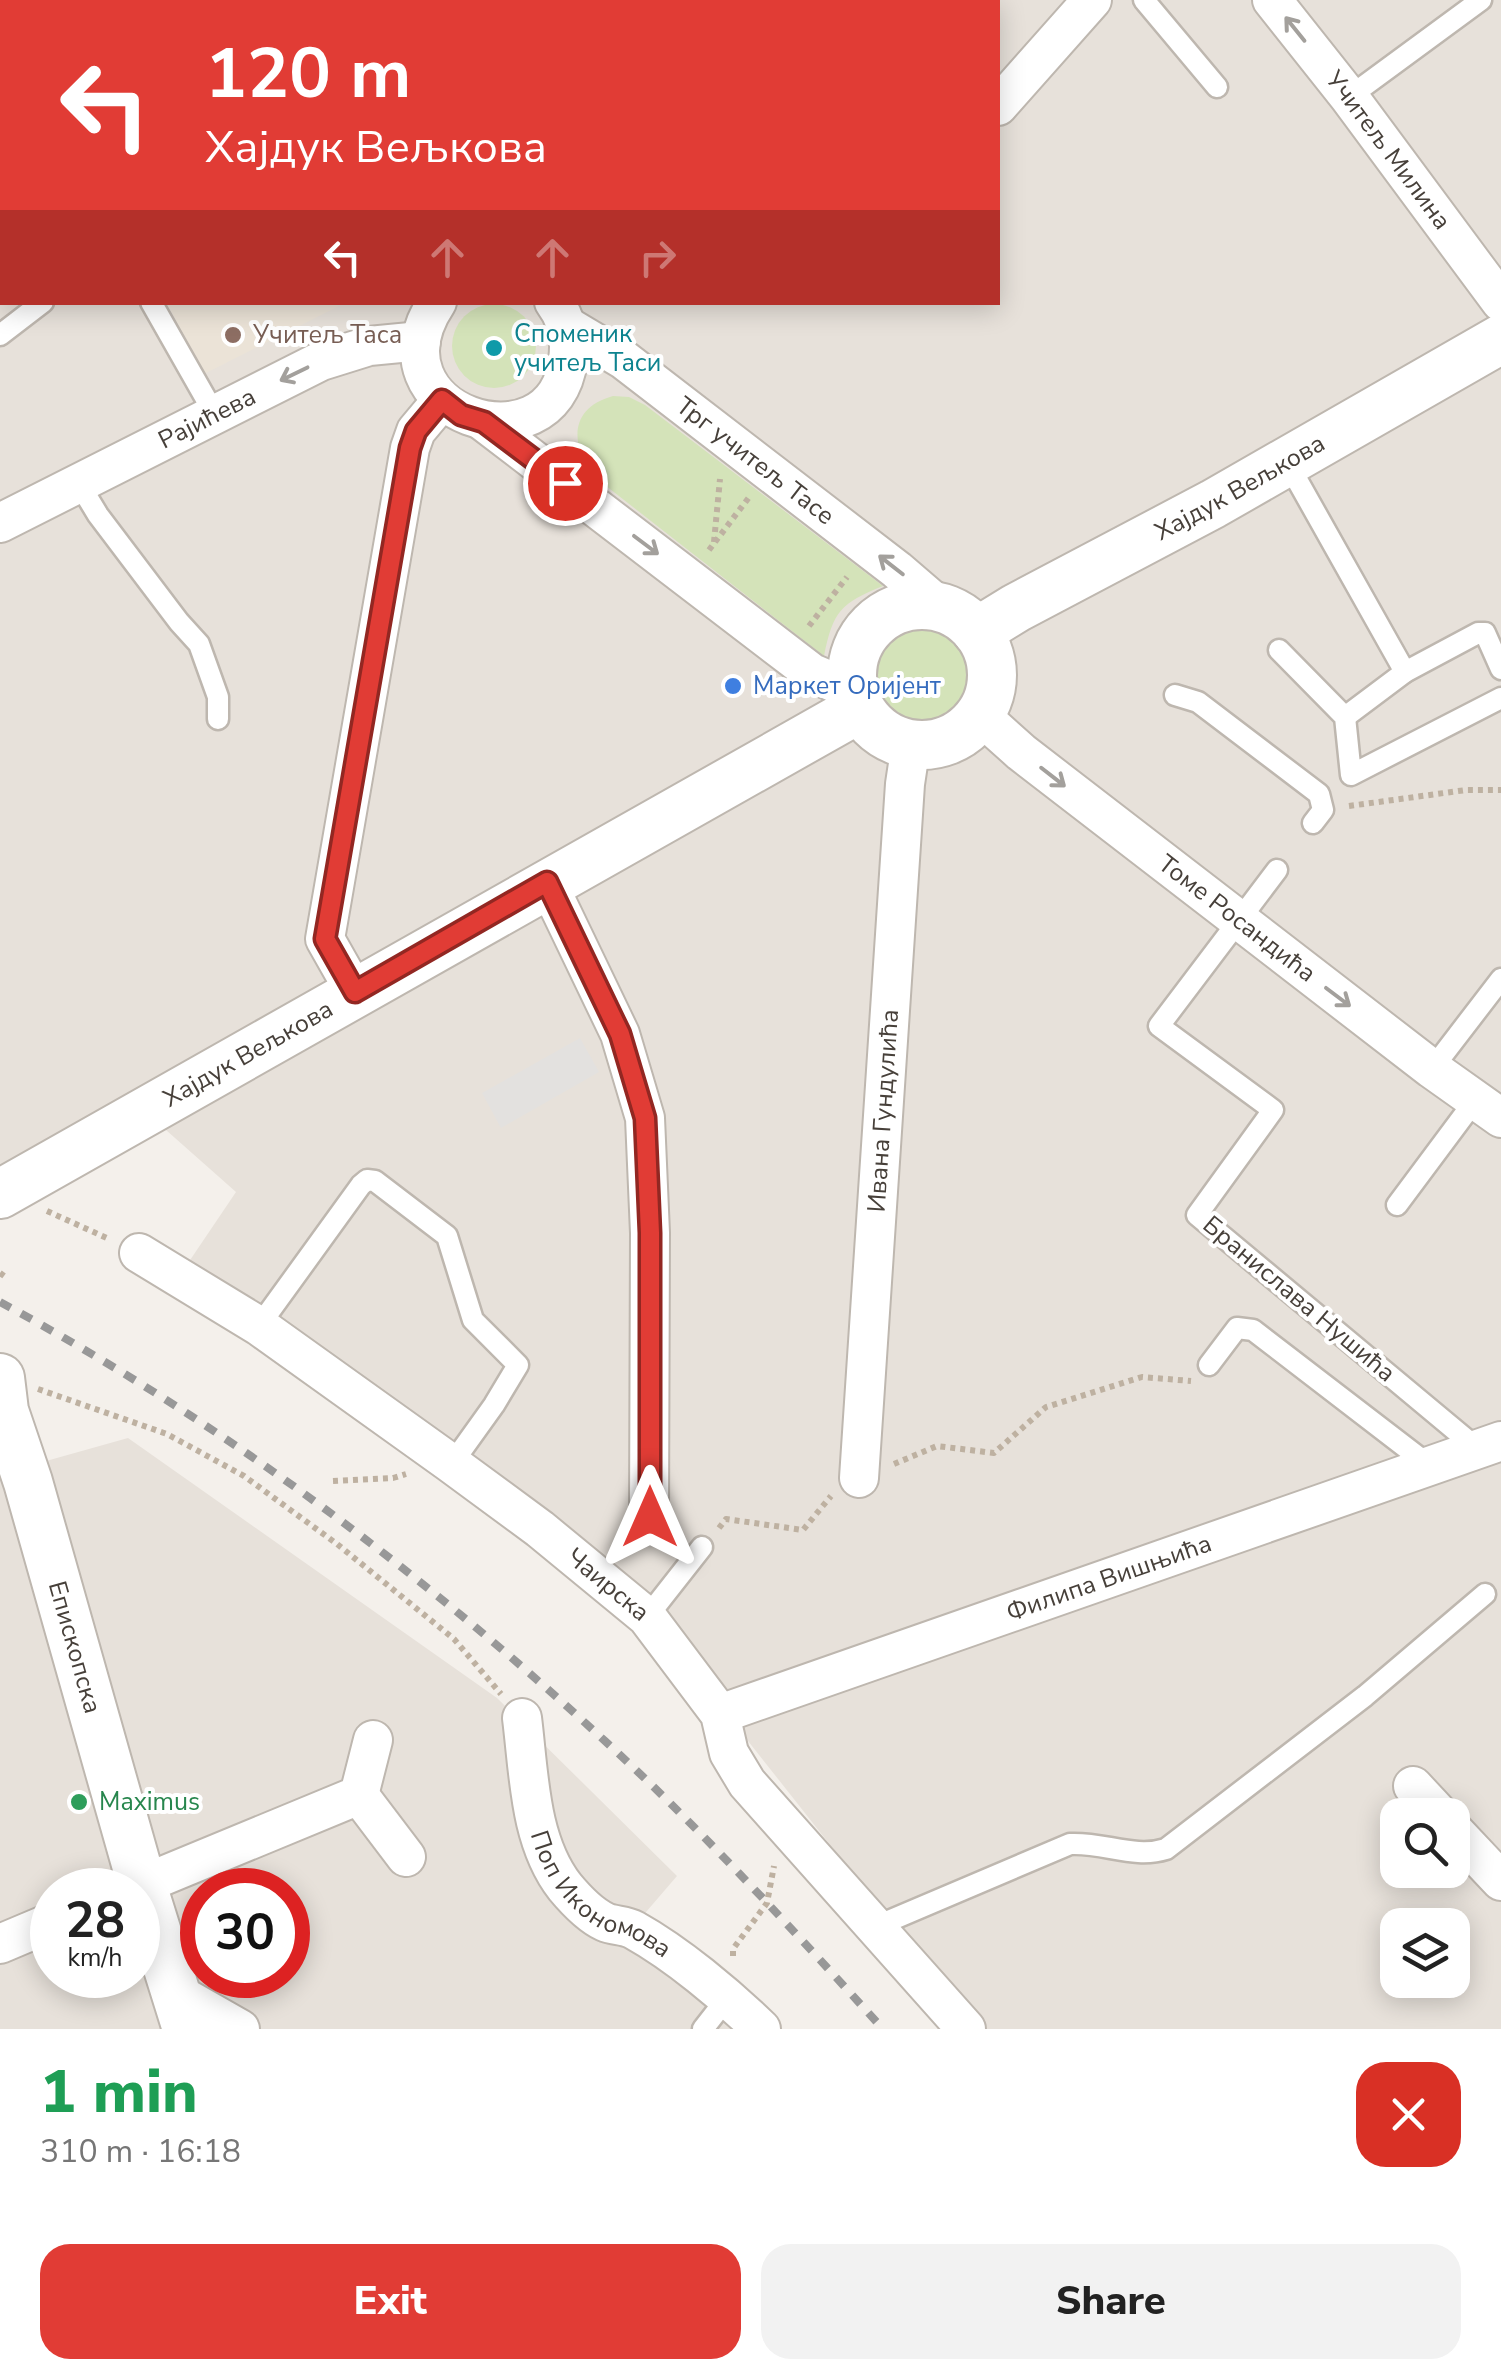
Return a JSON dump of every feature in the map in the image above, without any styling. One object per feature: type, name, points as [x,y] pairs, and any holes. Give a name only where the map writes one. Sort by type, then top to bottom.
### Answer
[{"type":"street","points":[[1000,104],[1092,0]]},
{"type":"street","name":"Учитељ Милина","points":[[1272,0],[1350,96],[1501,302]]},
{"type":"street","points":[[436,305],[421,341],[429,383],[461,415],[484,422],[506,422],[526,416],[552,396],[568,368],[570,347],[560,314]]},
{"type":"street","name":"Трг учитељ Тасе","points":[[560,314],[870,548],[958,620]]},
{"type":"street","name":"Хајдук Вељкова","points":[[958,620],[1287,462],[1501,339]]},
{"type":"street","name":"Рајићева","points":[[0,523],[214,413],[338,355],[369,346],[421,341]]},
{"type":"street","points":[[355,992],[325,939],[410,448],[416,431],[442,400]]},
{"type":"street","points":[[484,422],[788,654],[856,697]]},
{"type":"street","points":[[916,605],[958,620],[987,650],[992,670],[984,710],[953,738],[911,744],[890,738],[873,725],[856,697],[853,662],[860,641],[894,611],[916,605]]},
{"type":"street","name":"Хајдук Вељкова","points":[[15,1198],[856,697]]},
{"type":"street","name":"Томе Росандића","points":[[984,710],[992,726],[1021,752],[1488,1108]]},
{"type":"street","name":"Ивана Гундулића","points":[[860,1470],[904,784],[911,744]]},
{"type":"street","points":[[547,882],[620,1034],[645,1118],[650,1233],[650,1517]]},
{"type":"street","name":"Чаирска","points":[[139,1253],[259,1326],[540,1529],[647,1617],[720,1714],[730,1752],[747,1783],[966,2029]]},
{"type":"street","name":"Епископска","points":[[1,1395],[28,1482],[130,1868]]},
{"type":"street","name":"Филипа Вишњића","points":[[720,1714],[1490,1445]]},
{"type":"street","name":"Поп Икономова","points":[[522,1718],[534,1814],[563,1884],[585,1908],[605,1922],[632,1928],[728,1997],[761,2029]]},
{"type":"street","points":[[359,1796],[373,1740]]},
{"type":"street","points":[[1413,1786],[1424,1798]]},
{"type":"street","points":[[160,1877],[359,1796]]},
{"type":"street","points":[[359,1796],[406,1856]]},
{"type":"street","points":[[1470,1848],[1501,1881]]},
{"type":"street","points":[[0,1944],[30,1931]]},
{"type":"street","name":"Епископска","points":[[160,1954],[181,2010]]},
{"type":"street","points":[[181,2010],[240,2029]]},
{"type":"lane","points":[[1144,0],[1217,87]]},
{"type":"lane","points":[[1350,96],[1481,0]]},
{"type":"lane","points":[[0,334],[38,305]]},
{"type":"lane","points":[[153,305],[214,413]]},
{"type":"lane","points":[[1287,462],[1406,672]]},
{"type":"lane","points":[[78,482],[98,516],[199,644],[218,697],[218,719]]},
{"type":"lane","points":[[1345,717],[1406,672],[1478,633],[1485,633],[1501,669]]},
{"type":"lane","points":[[1278,650],[1345,717],[1351,774],[1501,698]]},
{"type":"lane","points":[[1176,694],[1198,702],[1319,794],[1318,816]]},
{"type":"lane","points":[[1238,920],[1277,870]]},
{"type":"lane","name":"Бранислава Нушића","points":[[1238,920],[1159,1026],[1273,1110],[1197,1215],[1490,1445]]},
{"type":"lane","points":[[1432,1069],[1501,978]]},
{"type":"lane","points":[[1397,1205],[1488,1108]]},
{"type":"lane","points":[[259,1326],[361,1185],[375,1181],[447,1236],[472,1320],[518,1365],[450,1464]]},
{"type":"lane","name":"Бранислава Нушића","points":[[1209,1365],[1238,1328],[1253,1330],[1430,1466]]},
{"type":"lane","points":[[647,1617],[702,1547]]},
{"type":"lane","points":[[878,1926],[1070,1844],[1098,1844],[1141,1854],[1166,1849],[1365,1696],[1485,1594]]},
{"type":"lane","points":[[703,2029],[728,1997]]},
{"type":"path","points":[[714,543],[724,436]]},
{"type":"path","points":[[687,576],[745,502]]},
{"type":"path","points":[[788,654],[870,548]]},
{"type":"path","points":[[1318,816],[1466,790],[1501,790]]},
{"type":"path","points":[[15,1198],[139,1253]]},
{"type":"path","points":[[702,1547],[726,1519],[803,1530],[860,1470],[937,1446],[994,1452],[1046,1407],[1142,1377],[1195,1382],[1209,1365]]},
{"type":"path","points":[[1,1395],[19,1383],[167,1434],[244,1476],[337,1544],[454,1639],[522,1718]]},
{"type":"path","points":[[333,1480],[393,1478],[450,1464]]},
{"type":"path","points":[[728,1997],[733,1949],[767,1904],[783,1822]]},
{"type":"shaded area","points":[[1000,0],[1501,0],[1501,2029],[987,2029],[891,1922],[707,1689],[315,1366],[182,1272],[236,1192],[140,1107],[0,1185],[0,305],[1000,305]]},
{"type":"shaded area","name":"Учитељ Таса","points":[[168,305],[341,305],[204,374]]},
{"type":"shaded area","points":[[580,1038],[599,1072],[501,1128],[482,1093]]},
{"type":"shaded area","points":[[0,1436],[39,1463],[128,1438],[497,1698],[677,1876],[640,1919],[756,2029],[0,2029]]},
{"type":"green space","points":[[486,305],[502,305],[517,311],[529,323],[535,338],[535,354],[529,369],[517,381],[502,387],[486,387],[471,381],[459,369],[453,354],[453,338],[459,323],[471,311]]},
{"type":"green space","points":[[613,396],[629,397],[645,405],[883,586],[841,610],[831,628],[824,656],[592,475],[580,450],[578,428],[588,409]]},
{"type":"green space","points":[[923,615],[946,619],[965,632],[978,651],[982,674],[978,697],[965,716],[946,729],[923,733],[900,729],[881,716],[868,697],[864,674],[868,651],[881,632],[900,619]]},
{"type":"railway","points":[[0,1302],[82,1348],[240,1448],[464,1617],[677,1810],[883,2029]]},
{"type":"place","name":"Учитељ Таса","points":[[233,335]]},
{"type":"place","name":"Споменик учитељ Таси","points":[[494,348]]},
{"type":"place","name":"Маркет Оријент","points":[[733,686]]},
{"type":"place","name":"Maximus","points":[[79,1802]]},
{"type":"route","points":[[565,483],[484,422],[461,415],[442,400],[416,431],[325,939],[355,992],[547,882],[620,1034],[645,1118],[650,1233],[650,1517]]}]
